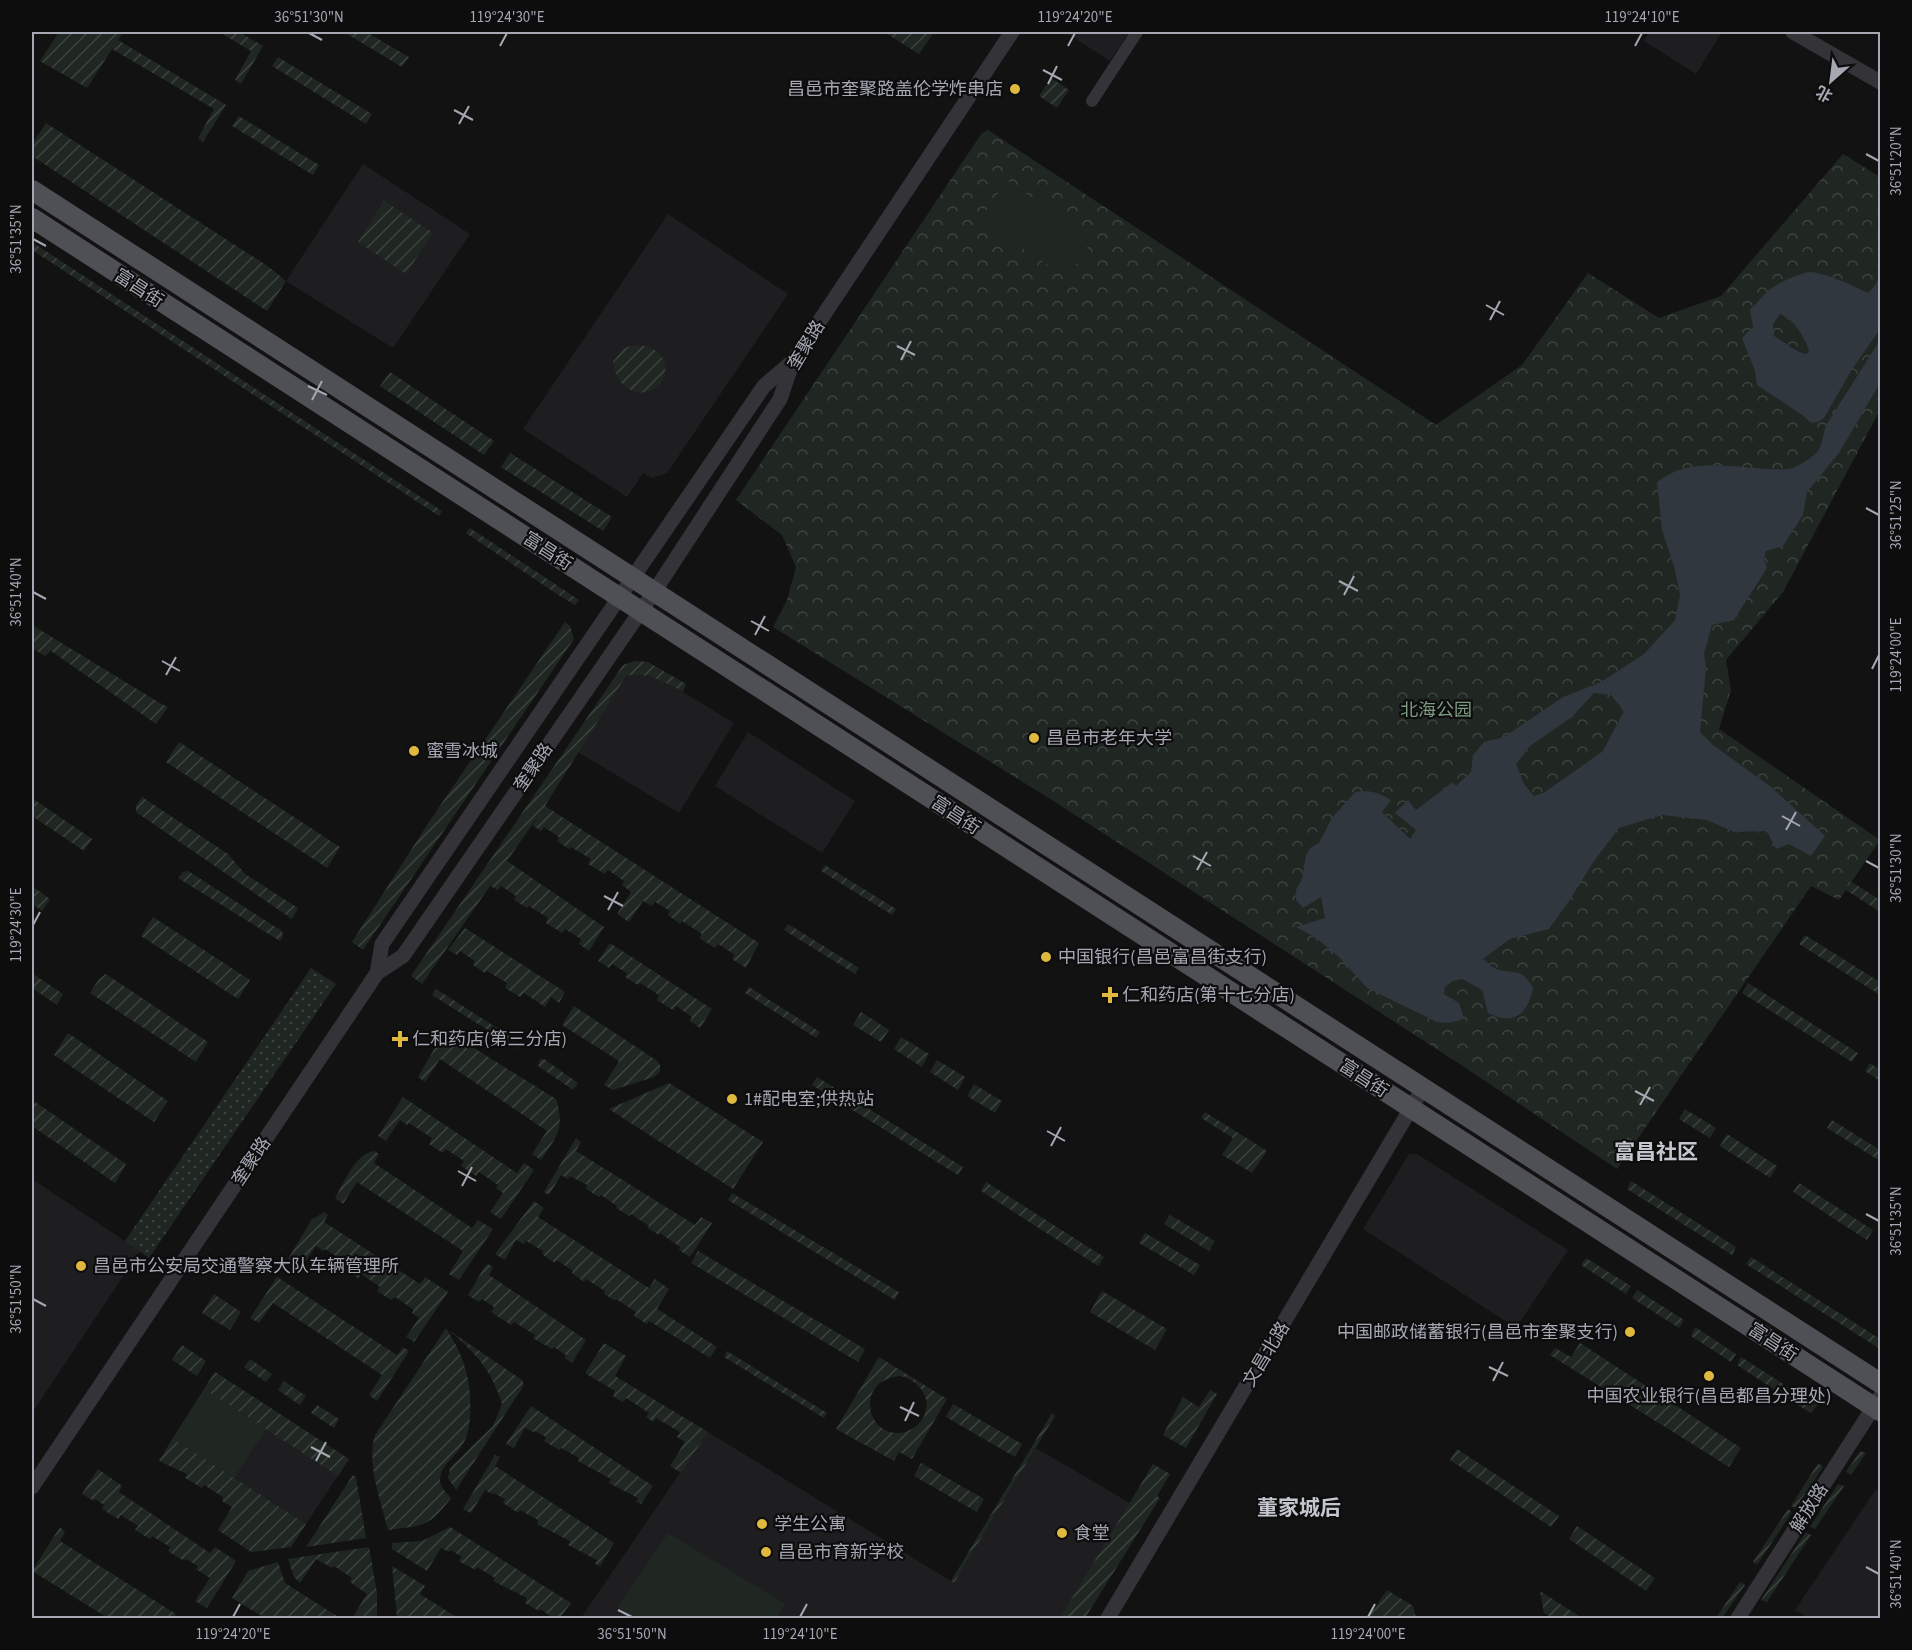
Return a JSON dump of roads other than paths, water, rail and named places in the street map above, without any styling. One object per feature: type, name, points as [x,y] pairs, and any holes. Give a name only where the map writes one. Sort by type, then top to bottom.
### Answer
[{"type":"main road","name":"富昌街","points":[[32,190],[1881,1383]]},
{"type":"main road","name":"富昌街","points":[[32,218],[1411,1108],[1878,1405]]},
{"type":"street","name":"奎聚路","points":[[32,1487],[378,973],[403,956],[654,592],[780,399],[793,361],[1012,32]]},
{"type":"street","points":[[1092,101],[1137,32]]},
{"type":"street","points":[[1793,32],[1881,82]]},
{"type":"street","points":[[378,973],[382,944],[764,386],[793,361]]},
{"type":"street","name":"文昌北路","points":[[1108,1618],[1423,1088]]},
{"type":"street","name":"解放路","points":[[1738,1618],[1878,1405]]},
{"type":"place","name":"昌邑市奎聚路盖伦学炸串店","points":[[1015,89]]},
{"type":"place","name":"昌邑市老年大学","points":[[1034,738]]},
{"type":"place","name":"蜜雪冰城","points":[[414,751]]},
{"type":"place","name":"中国银行(昌邑富昌街支行)","points":[[1046,957]]},
{"type":"place","name":"仁和药店(第十七分店)","points":[[1110,995]]},
{"type":"place","name":"仁和药店(第三分店)","points":[[400,1039]]},
{"type":"place","name":"1#配电室;供热站","points":[[732,1099]]},
{"type":"place","name":"昌邑市公安局交通警察大队车辆管理所","points":[[81,1266]]},
{"type":"place","name":"中国邮政储蓄银行(昌邑市奎聚支行)","points":[[1630,1332]]},
{"type":"place","name":"中国农业银行(昌邑都昌分理处)","points":[[1709,1376]]},
{"type":"place","name":"学生公寓","points":[[762,1524]]},
{"type":"place","name":"食堂","points":[[1062,1533]]},
{"type":"place","name":"昌邑市育新学校","points":[[766,1552]]},
{"type":"district","name":"富昌社区","points":[[1656,1152]]},
{"type":"district","name":"董家城后","points":[[1299,1508]]},
{"type":"park label","name":"北海公园","points":[[1436,710]]}]
